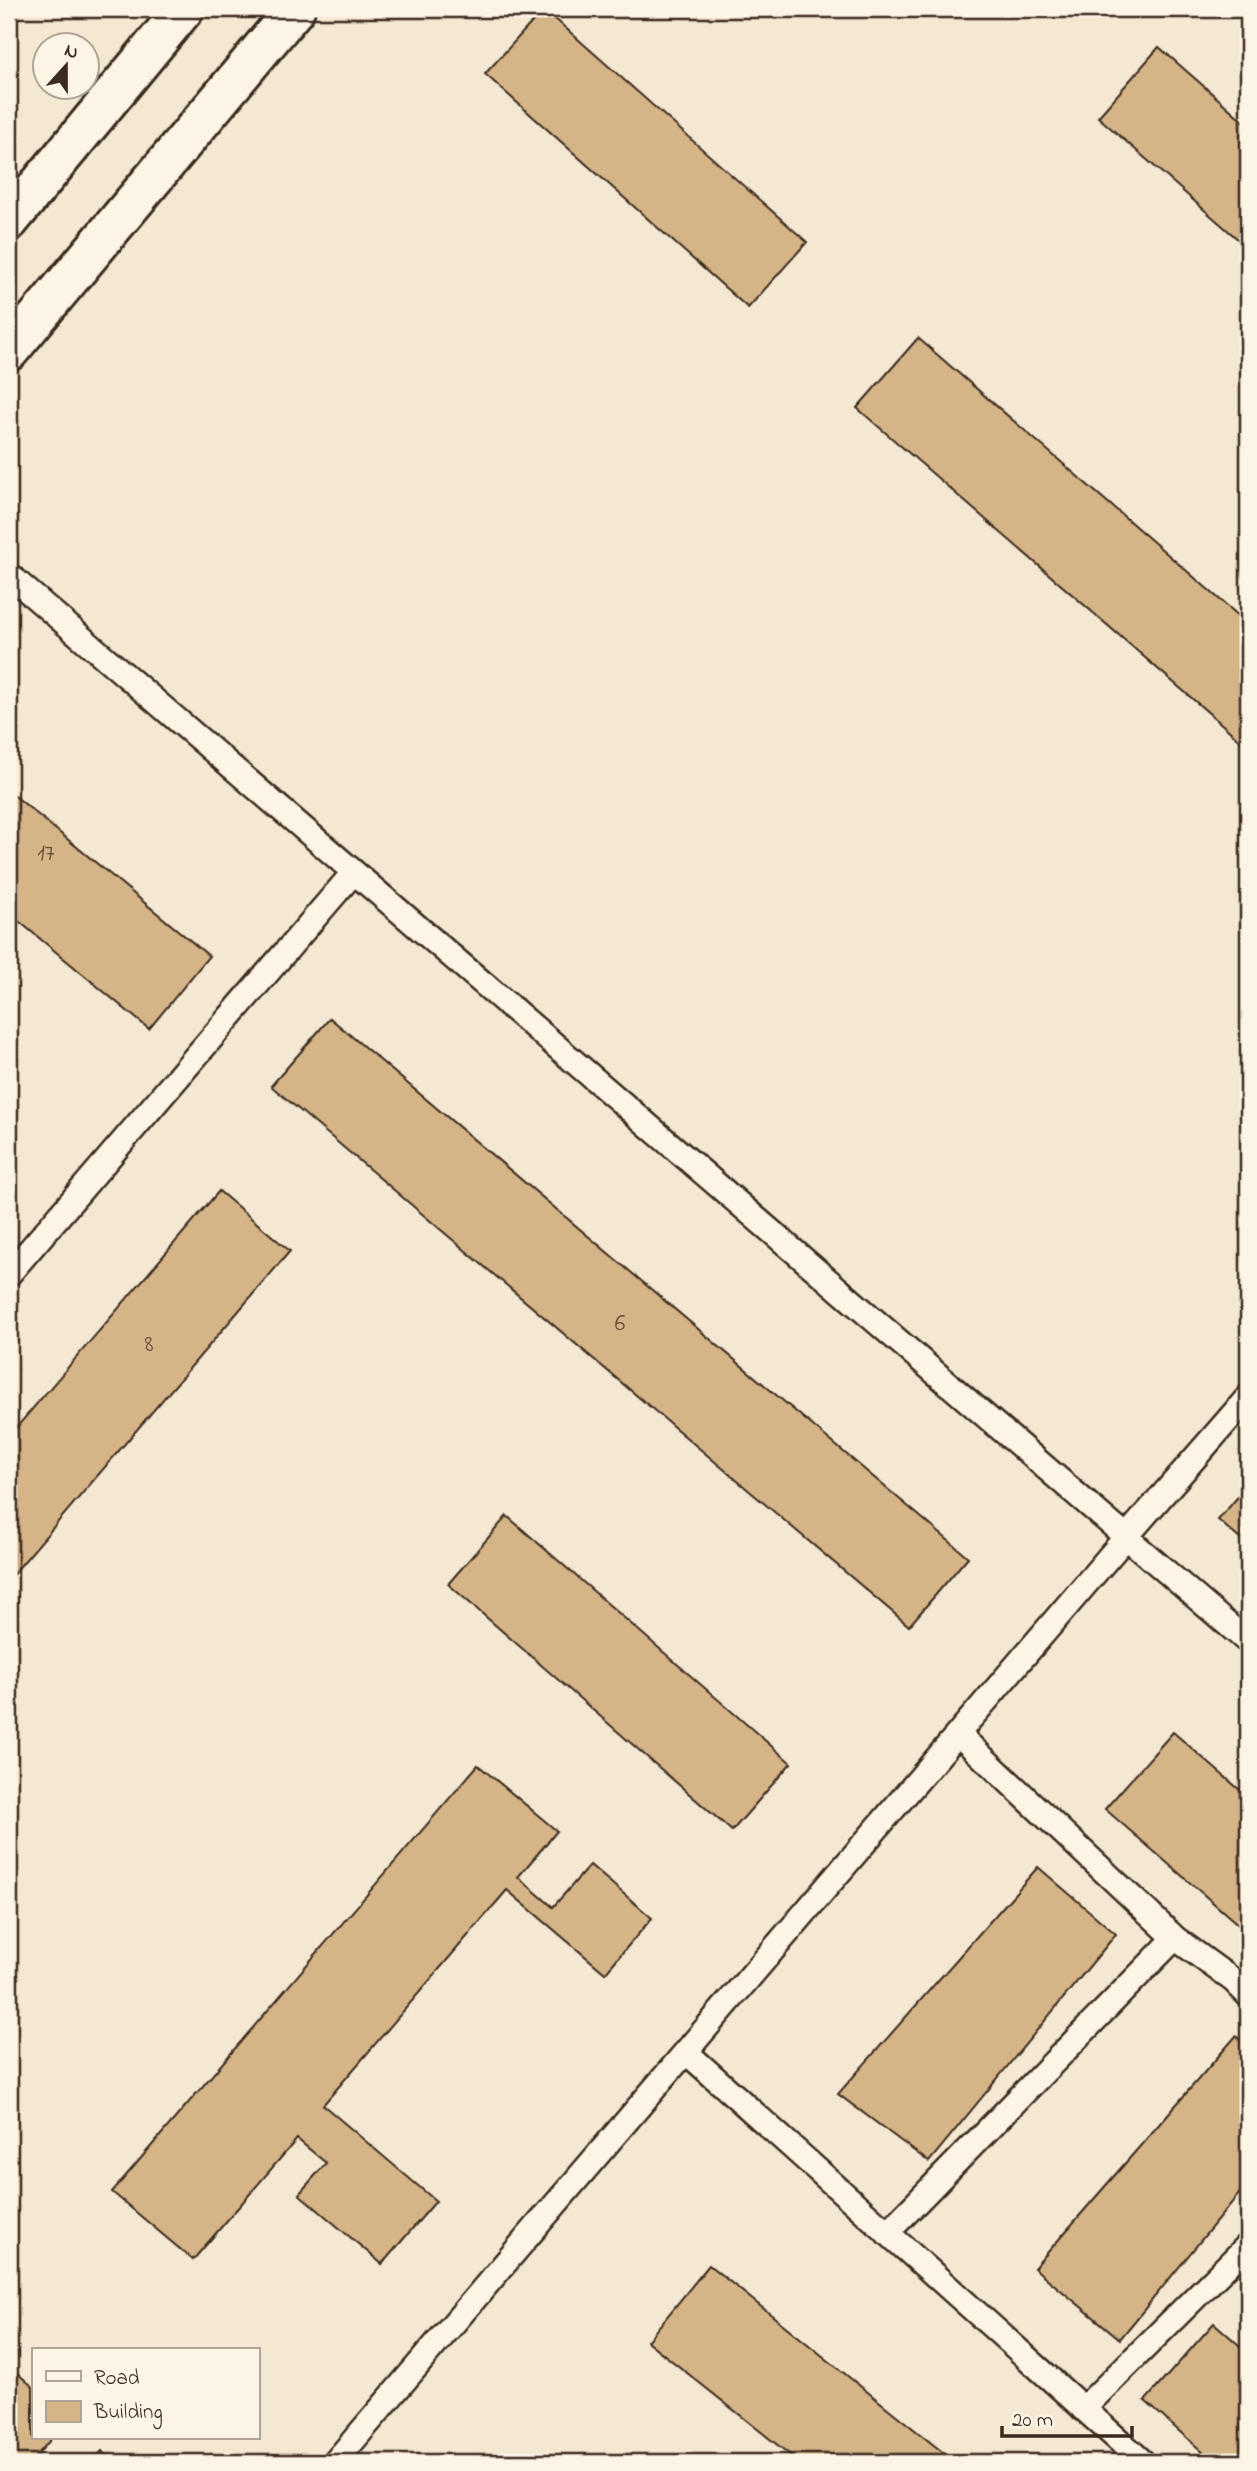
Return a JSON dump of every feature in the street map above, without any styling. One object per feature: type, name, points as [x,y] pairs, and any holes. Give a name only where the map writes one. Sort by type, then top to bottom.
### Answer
[{"type":"main road","points":[[9,221],[184,9]]},
{"type":"main road","points":[[9,351],[295,9]]},
{"type":"lane","points":[[9,575],[1248,1642]]},
{"type":"lane","points":[[9,1273],[354,872]]},
{"type":"lane","points":[[335,2462],[1248,1397]]},
{"type":"lane","points":[[958,1734],[1175,1938],[1234,1981],[1248,1995]]},
{"type":"lane","points":[[887,2233],[1175,1938]]},
{"type":"lane","points":[[686,2052],[1143,2462]]},
{"type":"lane","points":[[1083,2409],[1248,2245]]},
{"type":"building","points":[[544,9],[807,242],[748,308],[485,74]]},
{"type":"building","points":[[1159,47],[1248,125],[1248,248],[1098,117]]},
{"type":"building","points":[[918,338],[1248,624],[1248,747],[857,408]]},
{"type":"building","points":[[9,791],[209,956],[149,1029],[9,913]]},
{"type":"building","points":[[330,1018],[968,1557],[909,1626],[271,1086]]},
{"type":"building","points":[[219,1191],[290,1251],[9,1579],[9,1436]]},
{"type":"building","points":[[1248,1485],[1248,1546],[1218,1520]]},
{"type":"building","points":[[507,1516],[791,1763],[732,1831],[448,1584]]},
{"type":"building","points":[[1173,1732],[1248,1797],[1248,1933],[1105,1809]]},
{"type":"building","points":[[478,1765],[557,1831],[518,1877],[553,1907],[590,1865],[652,1918],[605,1973],[507,1890],[323,2105],[436,2201],[382,2264],[299,2194],[326,2163],[297,2139],[193,2260],[112,2192]]},
{"type":"building","points":[[1038,1867],[1116,1934],[929,2162],[838,2094]]},
{"type":"building","points":[[1236,2036],[1248,2047],[1248,2183],[1120,2339],[1034,2268]]},
{"type":"building","points":[[709,2265],[955,2462],[799,2462],[647,2341]]},
{"type":"building","points":[[1214,2323],[1248,2353],[1248,2462],[1214,2462],[1145,2401]]},
{"type":"building","points":[[9,2366],[32,2386],[32,2440],[50,2440],[31,2462],[9,2462]]},
{"type":"building","points":[[102,2451],[115,2462],[92,2462]]}]
